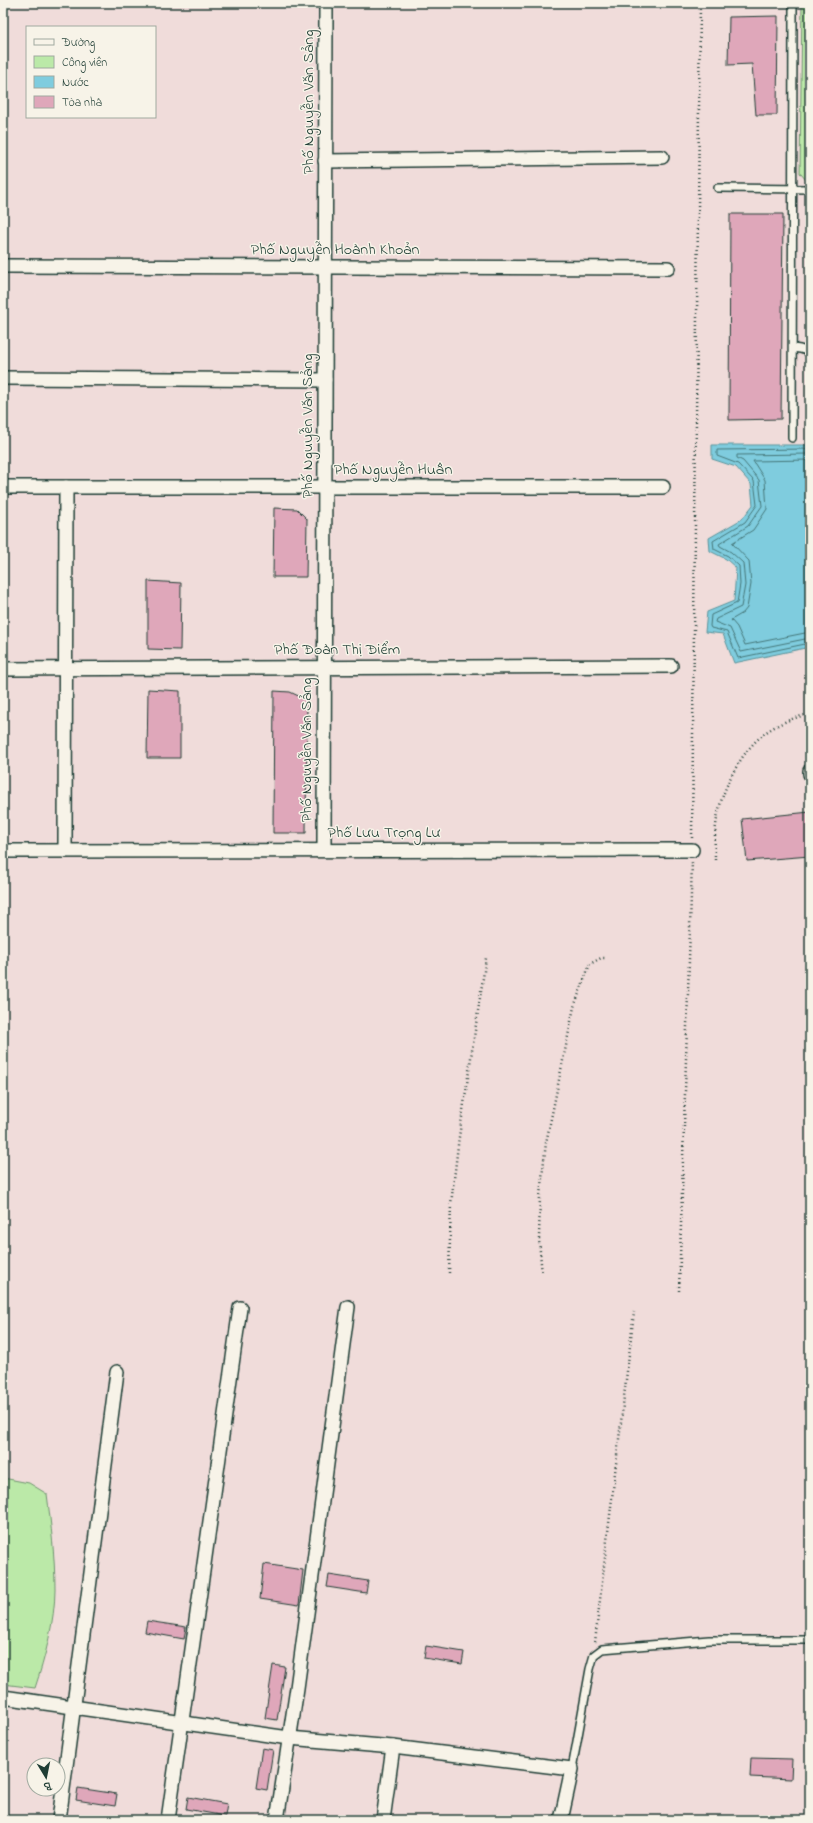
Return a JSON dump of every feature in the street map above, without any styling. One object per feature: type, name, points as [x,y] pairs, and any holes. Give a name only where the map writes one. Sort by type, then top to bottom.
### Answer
[{"type":"street","name":"Phố Nguyễn Văn Sảng","points":[[324,850],[326,3]]},
{"type":"street","points":[[326,161],[662,157]]},
{"type":"street","name":"Phố Nguyễn Hoành Khoản","points":[[3,266],[668,268]]},
{"type":"street","points":[[3,378],[325,380]]},
{"type":"street","name":"Phố Nguyễn Huân","points":[[3,487],[663,487]]},
{"type":"street","points":[[65,851],[66,487]]},
{"type":"street","name":"Phố Đoàn Thị Điểm","points":[[3,669],[66,670],[324,667],[671,666]]},
{"type":"street","name":"Phố Lưu Trọng Lư","points":[[3,851],[692,850]]},
{"type":"street","points":[[277,1820],[297,1688],[348,1307]]},
{"type":"street","points":[[168,1820],[240,1308]]},
{"type":"street","points":[[59,1820],[117,1372]]},
{"type":"street","points":[[3,1697],[289,1738],[393,1747],[572,1769],[561,1820]]},
{"type":"street","points":[[383,1820],[393,1747]]},
{"type":"lane","points":[[792,438],[793,3]]},
{"type":"lane","points":[[718,188],[810,189]]},
{"type":"lane","points":[[793,348],[810,352]]},
{"type":"lane","points":[[572,1769],[594,1654],[602,1649],[709,1640],[810,1640]]},
{"type":"path","points":[[679,1291],[692,850],[700,3]]},
{"type":"path","points":[[715,860],[716,826],[724,792],[732,773],[749,750],[765,733],[782,724],[810,714]]},
{"type":"path","points":[[449,1273],[452,1204],[458,1144],[486,958]]},
{"type":"path","points":[[542,1275],[538,1240],[540,1195],[544,1158],[574,1007],[590,964],[601,958],[607,958]]},
{"type":"path","points":[[594,1654],[634,1312]]},
{"type":"green space","points":[[802,3],[810,3],[810,181],[807,181],[800,173]]},
{"type":"green space","points":[[3,1478],[29,1483],[47,1494],[54,1553],[55,1601],[49,1639],[35,1688],[3,1684]]},
{"type":"water","points":[[712,445],[810,445],[810,647],[734,663],[723,634],[705,632],[707,612],[734,601],[736,568],[726,559],[710,551],[709,538],[742,519],[753,505],[751,484],[736,467],[712,459]]},
{"type":"building","points":[[778,16],[777,115],[756,115],[752,64],[728,65],[729,17]]},
{"type":"building","points":[[730,214],[783,214],[781,419],[729,420]]},
{"type":"building","points":[[274,508],[297,509],[307,519],[306,577],[273,577]]},
{"type":"building","points":[[148,581],[181,583],[180,650],[148,649]]},
{"type":"building","points":[[148,689],[180,691],[180,758],[147,758]]},
{"type":"building","points":[[274,691],[290,692],[307,700],[306,833],[273,833]]},
{"type":"building","points":[[810,812],[810,856],[747,861],[742,819]]},
{"type":"building","points":[[264,1564],[303,1570],[299,1605],[260,1599]]},
{"type":"building","points":[[329,1575],[368,1581],[366,1593],[327,1587]]},
{"type":"building","points":[[147,1621],[186,1627],[184,1639],[145,1632]]},
{"type":"building","points":[[426,1646],[464,1652],[462,1664],[424,1658]]},
{"type":"building","points":[[273,1665],[285,1667],[277,1720],[265,1718]]},
{"type":"building","points":[[262,1748],[273,1750],[267,1790],[256,1788]]},
{"type":"building","points":[[751,1758],[792,1759],[791,1779],[750,1777]]},
{"type":"building","points":[[78,1788],[117,1794],[115,1806],[76,1800]]},
{"type":"building","points":[[188,1797],[227,1804],[225,1816],[186,1809]]}]
